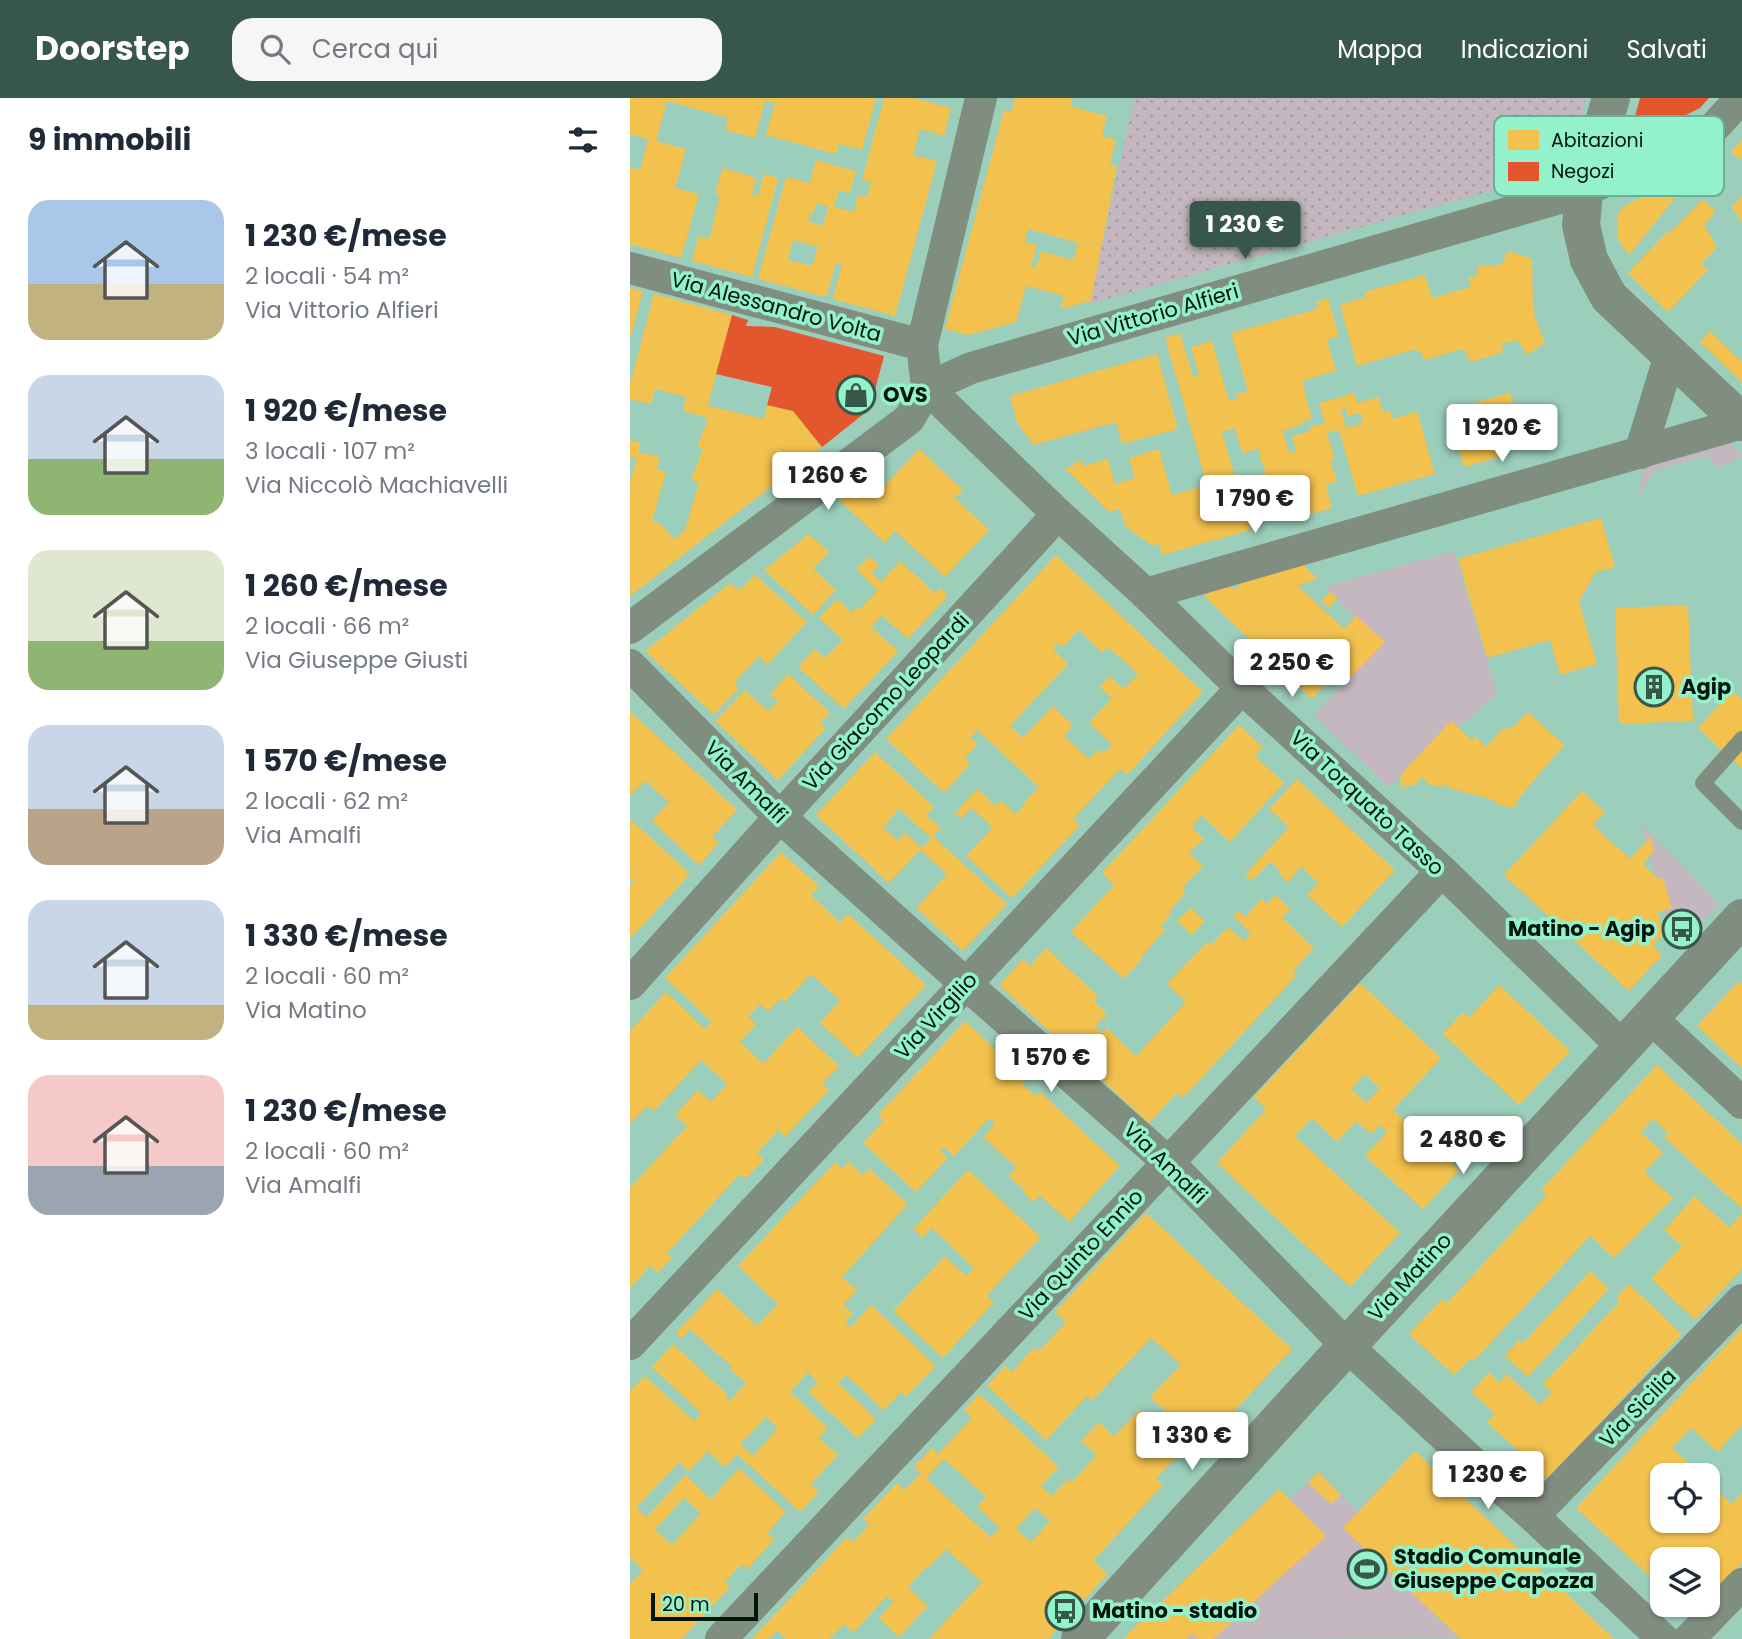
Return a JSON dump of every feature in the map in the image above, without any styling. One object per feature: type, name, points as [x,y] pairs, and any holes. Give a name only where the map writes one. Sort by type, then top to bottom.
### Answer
[{"type":"street","points":[[630,628],[909,419],[928,388],[922,345],[981,98]]},
{"type":"street","points":[[1606,116],[1611,98]]},
{"type":"street","name":"Via Vittorio Alfieri","points":[[1724,116],[1741,98]]},
{"type":"street","name":"Via Vittorio Alfieri","points":[[928,388],[971,368],[1567,196]]},
{"type":"street","points":[[1584,196],[1581,225],[1589,260],[1609,297],[1742,423]]},
{"type":"street","name":"Via Alessandro Volta","points":[[630,268],[922,345]]},
{"type":"street","points":[[1640,453],[1670,355]]},
{"type":"street","name":"Via Torquato Tasso","points":[[928,388],[1242,688],[1442,871],[1622,1046]]},
{"type":"street","points":[[1146,594],[1742,423]]},
{"type":"street","name":"Via Giacomo Leopardi","points":[[630,984],[1059,514]]},
{"type":"street","name":"Via Amalfi","points":[[630,665],[780,817],[1168,1162],[1347,1346],[1663,1639]]},
{"type":"street","name":"Via Virgilio","points":[[630,1344],[1242,688]]},
{"type":"street","name":"Via Quinto Ennio","points":[[721,1639],[1442,871]]},
{"type":"street","name":"Via Matino","points":[[1080,1639],[1742,918]]},
{"type":"street","points":[[1650,1017],[1742,1103]]},
{"type":"street","name":"Via Sicilia","points":[[1533,1516],[1742,1300]]},
{"type":"street","points":[[1689,1639],[1742,1584]]},
{"type":"lane","points":[[1742,740],[1703,783],[1742,822]]},
{"type":"shaded area","points":[[1134,98],[1586,98],[1581,116],[1494,116],[1494,190],[1089,304]]},
{"type":"shaded area","points":[[1727,440],[1742,457],[1719,468],[1707,456],[1655,470],[1637,499],[1646,461]]},
{"type":"shaded area","points":[[1454,551],[1497,694],[1388,787],[1314,715],[1380,644],[1324,587]]},
{"type":"shaded area","points":[[1640,822],[1719,904],[1675,951]]},
{"type":"shaded area","name":"Stadio Comunale Giuseppe Capozza","points":[[1415,1451],[1613,1638],[1123,1639],[1279,1489],[1290,1500],[1318,1472],[1358,1511]]},
{"type":"building: Abitazioni","points":[[630,98],[876,98],[862,150],[839,144],[836,154],[766,135],[775,103],[765,101],[755,138],[725,130],[728,118],[667,101],[656,141],[686,149],[675,188],[699,194],[681,258],[630,244],[630,167],[640,170],[648,139],[630,134]]},
{"type":"building: Abitazioni","points":[[884,98],[913,98],[951,108],[944,136],[920,129],[913,155],[937,161],[895,316],[833,299],[842,264],[836,263],[826,297],[758,279],[786,177],[810,183],[816,160],[856,171],[850,193],[839,190],[834,207],[854,212],[858,195],[867,197],[871,182],[862,180]],"holes":[[[816,203],[828,206],[823,226],[808,221],[810,214],[813,215]],[[793,240],[818,247],[812,266],[788,260]]]},
{"type":"building: Abitazioni","points":[[1015,98],[1072,98],[1070,106],[1107,116],[1102,136],[1116,140],[1110,164],[1117,166],[1091,301],[1060,309],[1064,296],[1026,286],[1016,322],[968,335],[945,329],[1004,110],[1011,112]],"holes":[[[1028,229],[1078,243],[1073,260],[1041,251],[1036,268],[1031,267],[1037,245],[1025,242]]]},
{"type":"building: Abitazioni","points":[[1742,140],[1742,157],[1740,160],[1731,152]]},
{"type":"building: Abitazioni","points":[[723,168],[756,178],[752,194],[758,196],[764,174],[778,178],[752,277],[692,261],[698,236],[709,239],[720,195],[715,194]]},
{"type":"building: Abitazioni","points":[[1644,196],[1677,196],[1629,255],[1618,237],[1618,214],[1624,206]]},
{"type":"building: Abitazioni","points":[[1742,196],[1742,223],[1732,207]]},
{"type":"building: Abitazioni","points":[[1703,199],[1716,212],[1704,225],[1717,247],[1701,264],[1708,270],[1668,312],[1628,273]]},
{"type":"building: Abitazioni","points":[[1508,251],[1532,259],[1533,305],[1545,343],[1527,355],[1517,340],[1501,344],[1504,352],[1470,362],[1464,350],[1424,360],[1421,351],[1417,352],[1416,349],[1357,366],[1340,305],[1366,297],[1365,292],[1425,275],[1432,298],[1471,287],[1468,278],[1478,275],[1478,265],[1501,265]]},
{"type":"building: Abitazioni","points":[[630,288],[643,291],[631,336],[630,336]]},
{"type":"building: Abitazioni","points":[[654,294],[732,315],[708,406],[764,419],[767,405],[793,411],[822,447],[630,596],[630,483],[637,458],[630,457],[630,440],[641,443],[638,452],[660,457],[657,469],[666,472],[652,521],[661,524],[674,539],[685,530],[699,482],[691,480],[703,448],[697,447],[708,420],[683,411],[686,397],[655,389],[651,404],[630,399],[630,384]]},
{"type":"building: Abitazioni","points":[[1328,298],[1339,336],[1327,340],[1336,371],[1302,381],[1312,419],[1283,431],[1289,453],[1296,451],[1292,436],[1310,431],[1309,427],[1325,423],[1319,403],[1355,393],[1357,403],[1379,397],[1383,412],[1390,410],[1392,419],[1417,411],[1435,474],[1358,496],[1339,430],[1327,433],[1335,459],[1330,460],[1337,481],[1326,485],[1332,508],[1279,523],[1258,449],[1242,453],[1235,428],[1222,432],[1250,530],[1162,555],[1159,544],[1153,546],[1126,527],[1120,509],[1109,512],[1064,468],[1073,467],[1072,464],[1081,460],[1083,466],[1108,459],[1115,484],[1135,478],[1129,458],[1159,449],[1172,495],[1207,485],[1165,338],[1180,333],[1193,377],[1199,375],[1191,347],[1212,341],[1229,401],[1237,399],[1236,394],[1248,391],[1231,333],[1318,309],[1316,302]],"holes":[[[1345,407],[1348,416],[1360,413],[1363,423],[1346,428],[1341,409]]]},
{"type":"building: Abitazioni","points":[[1710,331],[1742,362],[1742,383],[1700,342]]},
{"type":"building: Abitazioni","points":[[1157,354],[1178,429],[1122,444],[1116,422],[1033,445],[1017,422],[1010,396]]},
{"type":"building: Abitazioni","points":[[1510,393],[1524,439],[1496,446],[1500,457],[1464,467],[1448,410]]},
{"type":"building: Abitazioni","points":[[919,449],[963,490],[955,498],[989,530],[945,577],[895,531],[885,543],[839,500],[872,474],[885,485]]},
{"type":"building: Abitazioni","points":[[1601,518],[1615,567],[1595,573],[1579,602],[1597,664],[1560,675],[1550,640],[1487,658],[1458,559]]},
{"type":"building: Abitazioni","points":[[809,534],[829,552],[813,569],[836,590],[813,615],[764,570]]},
{"type":"building: Abitazioni","points":[[1056,555],[1203,692],[1127,775],[1120,769],[1073,819],[1080,825],[1012,898],[966,856],[993,827],[971,808],[961,819],[955,813],[977,789],[996,806],[1002,801],[1016,814],[1039,787],[977,730],[971,738],[978,744],[965,758],[970,764],[944,793],[886,739]],"holes":[[[1078,630],[1103,653],[1108,647],[1138,674],[1124,689],[1109,676],[1100,687],[1112,698],[1089,723],[1112,745],[1103,754],[1098,749],[1089,759],[1064,736],[1073,725],[1053,706],[1023,738],[1010,726],[1068,664],[1053,649],[1058,643],[1063,647]]]},
{"type":"building: Abitazioni","points":[[869,556],[879,565],[872,573],[881,582],[900,561],[935,593],[940,588],[948,596],[908,639],[882,615],[871,627],[898,651],[844,709],[798,667],[815,649],[825,658],[843,640],[819,618],[837,599],[852,613],[857,607],[860,609],[878,590],[856,570]]},
{"type":"building: Abitazioni","points":[[1297,559],[1317,579],[1298,586],[1344,629],[1356,616],[1385,642],[1349,679],[1339,670],[1312,699],[1204,596],[1224,579],[1235,590],[1244,579]]},
{"type":"building: Abitazioni","points":[[755,575],[807,622],[767,665],[759,656],[734,683],[739,688],[714,715],[645,651],[730,583],[739,590]]},
{"type":"building: Abitazioni","points":[[1330,592],[1338,598],[1329,608],[1321,601]]},
{"type":"building: Abitazioni","name":"Agip","points":[[1688,605],[1693,721],[1619,724],[1615,608]]},
{"type":"building: Abitazioni","points":[[788,674],[830,713],[820,723],[826,728],[778,780],[715,721],[745,690],[768,711],[778,701],[770,694]]},
{"type":"building: Abitazioni","points":[[1732,691],[1742,700],[1742,769],[1698,728]]},
{"type":"building: Abitazioni","points":[[630,711],[737,810],[712,837],[719,843],[699,865],[652,821],[669,802],[645,781],[630,795]]},
{"type":"building: Abitazioni","points":[[1528,712],[1564,745],[1519,798],[1514,808],[1494,804],[1495,800],[1448,788],[1445,784],[1442,787],[1430,785],[1422,777],[1414,786],[1404,786],[1402,789],[1399,787],[1403,772],[1451,721],[1472,740],[1475,736],[1486,747],[1501,730],[1515,726]]},
{"type":"building: Abitazioni","points":[[1239,725],[1263,747],[1255,756],[1284,783],[1230,842],[1201,815],[1192,828],[1204,839],[1189,853],[1203,866],[1182,888],[1186,892],[1161,926],[1165,930],[1124,979],[1071,932],[1114,885],[1102,873]]},
{"type":"building: Abitazioni","points":[[875,752],[934,807],[926,815],[941,828],[933,836],[1007,904],[963,951],[916,908],[947,874],[920,850],[889,883],[816,815]],"holes":[[[899,809],[931,838],[922,848],[905,832],[898,841],[883,827]]]},
{"type":"building: Abitazioni","points":[[1297,779],[1395,870],[1342,927],[1307,895],[1318,883],[1301,867],[1288,882],[1270,862],[1252,881],[1245,875],[1289,827],[1269,809]]},
{"type":"building: Abitazioni","points":[[1582,791],[1605,812],[1593,825],[1630,859],[1650,837],[1654,851],[1643,864],[1659,879],[1663,878],[1672,908],[1658,912],[1663,935],[1653,946],[1662,955],[1629,991],[1504,875]]},
{"type":"building: Abitazioni","points":[[630,819],[690,874],[630,939],[630,885],[634,881],[630,878]]},
{"type":"building: Abitazioni","points":[[781,852],[819,886],[811,895],[840,923],[848,914],[926,985],[858,1058],[820,1023],[840,1001],[811,974],[785,1002],[781,998],[768,1011],[760,1004],[748,1017],[756,1024],[740,1042],[763,1064],[797,1027],[839,1066],[822,1084],[829,1090],[785,1137],[778,1130],[757,1153],[764,1160],[745,1179],[740,1174],[667,1253],[672,1258],[658,1273],[650,1266],[630,1288],[630,1188],[687,1126],[675,1115],[698,1090],[711,1102],[727,1084],[701,1060],[654,1111],[647,1106],[630,1124],[630,1031],[666,992],[705,1029],[712,1022],[665,978]]},
{"type":"building: Abitazioni","points":[[1275,895],[1290,909],[1282,918],[1314,948],[1293,971],[1297,975],[1183,1098],[1177,1093],[1149,1123],[999,985],[1023,959],[1030,966],[1046,948],[1098,996],[1094,1001],[1107,1014],[1095,1026],[1103,1033],[1107,1028],[1136,1056],[1186,1002],[1167,984],[1207,942],[1211,945],[1228,927],[1244,941],[1251,933],[1233,916],[1238,911],[1245,917],[1261,899],[1267,904]]},
{"type":"building: Abitazioni","points":[[1191,908],[1205,921],[1192,935],[1177,921]]},
{"type":"building: Abitazioni","points":[[1739,981],[1742,984],[1742,1068],[1697,1026]]},
{"type":"building: Abitazioni","points":[[1360,983],[1441,1058],[1393,1110],[1459,1170],[1423,1209],[1365,1156],[1387,1132],[1380,1125],[1371,1134],[1356,1121],[1337,1142],[1312,1118],[1295,1136],[1400,1233],[1350,1287],[1217,1163],[1266,1109],[1254,1097]],"holes":[[[1365,1074],[1380,1088],[1366,1103],[1351,1089]]]},
{"type":"building: Abitazioni","points":[[1499,985],[1570,1051],[1519,1105],[1443,1034],[1463,1012],[1469,1018]]},
{"type":"building: Abitazioni","points":[[965,1021],[1026,1078],[1021,1083],[1036,1096],[1040,1092],[1120,1166],[1069,1222],[1040,1195],[1034,1202],[1009,1176],[1016,1167],[983,1137],[995,1124],[989,1118],[954,1156],[944,1147],[940,1151],[948,1158],[916,1192],[863,1143],[884,1120],[878,1115]]},
{"type":"building: Abitazioni","points":[[1657,1065],[1742,1144],[1742,1209],[1664,1137],[1668,1133],[1653,1119],[1641,1132],[1663,1153],[1644,1172],[1673,1198],[1614,1258],[1590,1236],[1474,1361],[1471,1358],[1454,1375],[1409,1334],[1442,1299],[1447,1303],[1547,1195],[1541,1190]]},
{"type":"building: Abitazioni","points":[[835,1162],[842,1169],[849,1162],[863,1175],[869,1168],[908,1204],[842,1277],[857,1290],[843,1305],[853,1314],[845,1322],[851,1327],[871,1305],[936,1366],[906,1397],[901,1392],[884,1410],[846,1375],[838,1383],[876,1419],[858,1438],[808,1392],[818,1382],[808,1372],[790,1392],[828,1428],[819,1438],[838,1455],[811,1484],[819,1492],[800,1512],[737,1454],[725,1467],[708,1451],[689,1471],[679,1462],[636,1508],[647,1517],[685,1475],[711,1499],[739,1468],[786,1512],[767,1533],[775,1539],[747,1569],[742,1564],[725,1582],[730,1587],[682,1639],[630,1639],[630,1584],[643,1570],[630,1558],[630,1391],[645,1376],[694,1421],[701,1413],[652,1367],[673,1344],[728,1395],[725,1397],[730,1401],[746,1383],[690,1329],[682,1339],[676,1333],[717,1289],[757,1326],[778,1304],[738,1266]],"holes":[[[766,1417],[778,1428],[753,1456],[740,1444]],[[684,1498],[701,1513],[672,1545],[655,1530]]]},
{"type":"building: Abitazioni","points":[[968,1170],[1041,1237],[987,1295],[994,1302],[943,1358],[893,1311],[945,1256],[966,1276],[974,1268],[932,1228],[923,1238],[913,1229]]},
{"type":"building: Abitazioni","points":[[1695,1196],[1729,1228],[1742,1213],[1742,1269],[1695,1320],[1651,1279],[1682,1246],[1664,1230]]},
{"type":"building: Abitazioni","points":[[1146,1213],[1292,1349],[1203,1445],[1150,1397],[1181,1365],[1151,1338],[1092,1401],[1087,1396],[1046,1440],[987,1386],[1005,1366],[1012,1372],[1034,1347],[1039,1351],[1066,1322],[1055,1312]]},
{"type":"building: Abitazioni","points":[[1590,1271],[1609,1289],[1528,1377],[1505,1356],[1519,1340],[1523,1343]]},
{"type":"building: Abitazioni","points":[[1629,1284],[1682,1334],[1548,1479],[1487,1422],[1495,1414],[1471,1392],[1489,1372],[1499,1383],[1507,1374],[1540,1405],[1552,1392],[1543,1384],[1620,1301],[1616,1297]]},
{"type":"building: Abitazioni","points":[[1742,1328],[1742,1425],[1718,1452],[1691,1428],[1672,1448],[1688,1463],[1650,1463],[1650,1533],[1720,1533],[1720,1493],[1732,1504],[1742,1493],[1742,1563],[1720,1587],[1720,1547],[1650,1547],[1650,1577],[1576,1508]]},
{"type":"building: Abitazioni","points":[[979,1394],[1059,1467],[1041,1486],[1052,1496],[1068,1479],[1072,1482],[1097,1455],[1081,1441],[1099,1422],[1114,1436],[1140,1409],[1184,1449],[1156,1479],[1163,1485],[1093,1561],[1108,1574],[1048,1639],[929,1639],[982,1582],[946,1549],[908,1587],[928,1606],[899,1637],[879,1618],[893,1602],[887,1596],[853,1633],[844,1624],[829,1639],[786,1639],[777,1631],[769,1639],[752,1639],[847,1537],[853,1542],[869,1525],[863,1519],[897,1483],[905,1490],[921,1473],[914,1467],[932,1448],[938,1454],[972,1418],[964,1410]],"holes":[[[944,1459],[986,1497],[977,1507],[1000,1528],[991,1538],[926,1478]],[[1035,1508],[1050,1521],[1031,1542],[1016,1529]]]},
{"type":"building: Abitazioni","points":[[1415,1451],[1614,1639],[1461,1639],[1343,1528]]},
{"type":"building: Abitazioni","points":[[1318,1472],[1341,1495],[1331,1504],[1308,1483]]},
{"type":"building: Abitazioni","points":[[1279,1489],[1326,1536],[1213,1639],[1198,1639],[1192,1633],[1187,1639],[1123,1639]]},
{"type":"building: Negozi","points":[[1640,98],[1709,98],[1700,108],[1684,116],[1635,116]]},
{"type":"building: Negozi","points":[[732,315],[748,320],[746,326],[775,327],[884,356],[870,409],[822,447],[793,411],[767,405],[772,387],[716,374]]},
{"type":"place","name":"OVS","points":[[856,395]]},
{"type":"place","name":"Agip","points":[[1654,687]]},
{"type":"place","name":"Matino - Agip","points":[[1682,929]]},
{"type":"place","name":"Stadio Comunale Giuseppe Capozza","points":[[1367,1569]]},
{"type":"place","name":"Matino - stadio","points":[[1065,1611]]}]
